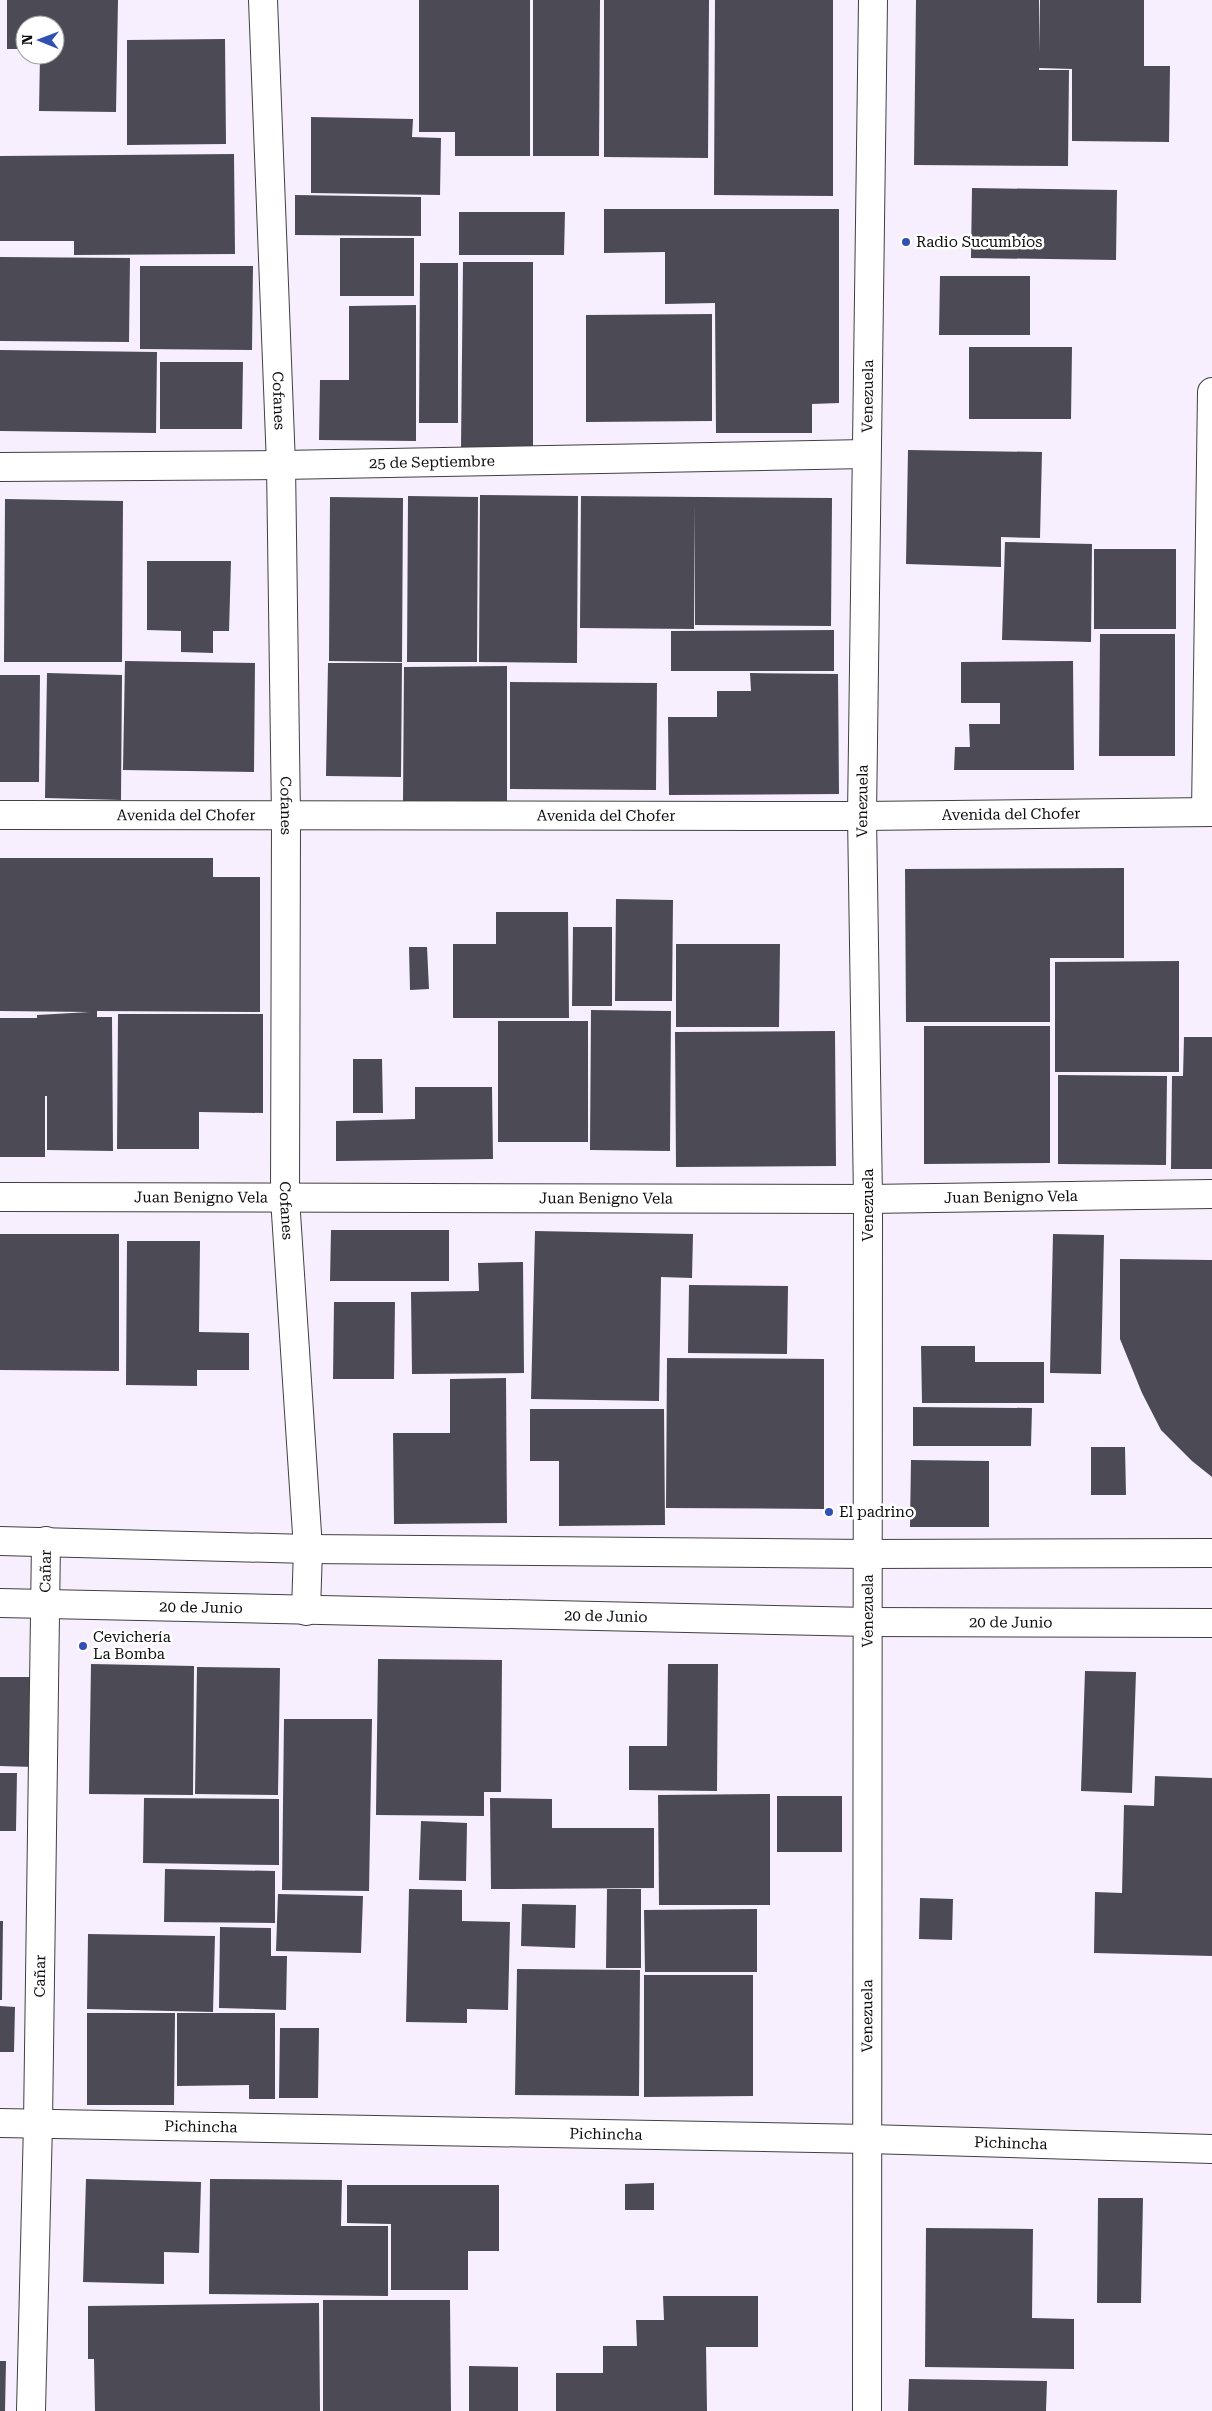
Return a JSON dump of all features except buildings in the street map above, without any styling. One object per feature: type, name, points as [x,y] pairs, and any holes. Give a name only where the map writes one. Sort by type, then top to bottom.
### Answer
[{"type":"street","name":"Cofanes","points":[[263,0],[281,465],[286,817],[286,1198],[308,1549],[306,1611]]},
{"type":"street","name":"Venezuela","points":[[866,2411],[869,1622],[868,1199],[862,816],[873,0]]},
{"type":"street","points":[[1209,812],[1212,392]]},
{"type":"street","name":"25 de Septiembre","points":[[0,467],[281,465],[866,454]]},
{"type":"street","name":"Avenida del Chofer","points":[[0,815],[286,817],[862,816],[1209,812]]},
{"type":"street","name":"Juan Benigno Vela","points":[[0,1197],[868,1199],[1212,1194]]},
{"type":"street","points":[[0,1541],[308,1549],[868,1554],[1212,1552]]},
{"type":"street","name":"Cañar","points":[[31,2411],[38,2123],[46,1541]]},
{"type":"street","name":"20 de Junio","points":[[0,1603],[869,1622],[1212,1623]]},
{"type":"street","name":"Pichincha","points":[[0,2123],[868,2139],[1212,2149]]},
{"type":"place","name":"Radio Sucumbíos","points":[[906,242]]},
{"type":"place","name":"El padrino","points":[[829,1512]]},
{"type":"place","name":"Cevichería La Bomba","points":[[83,1646]]}]
